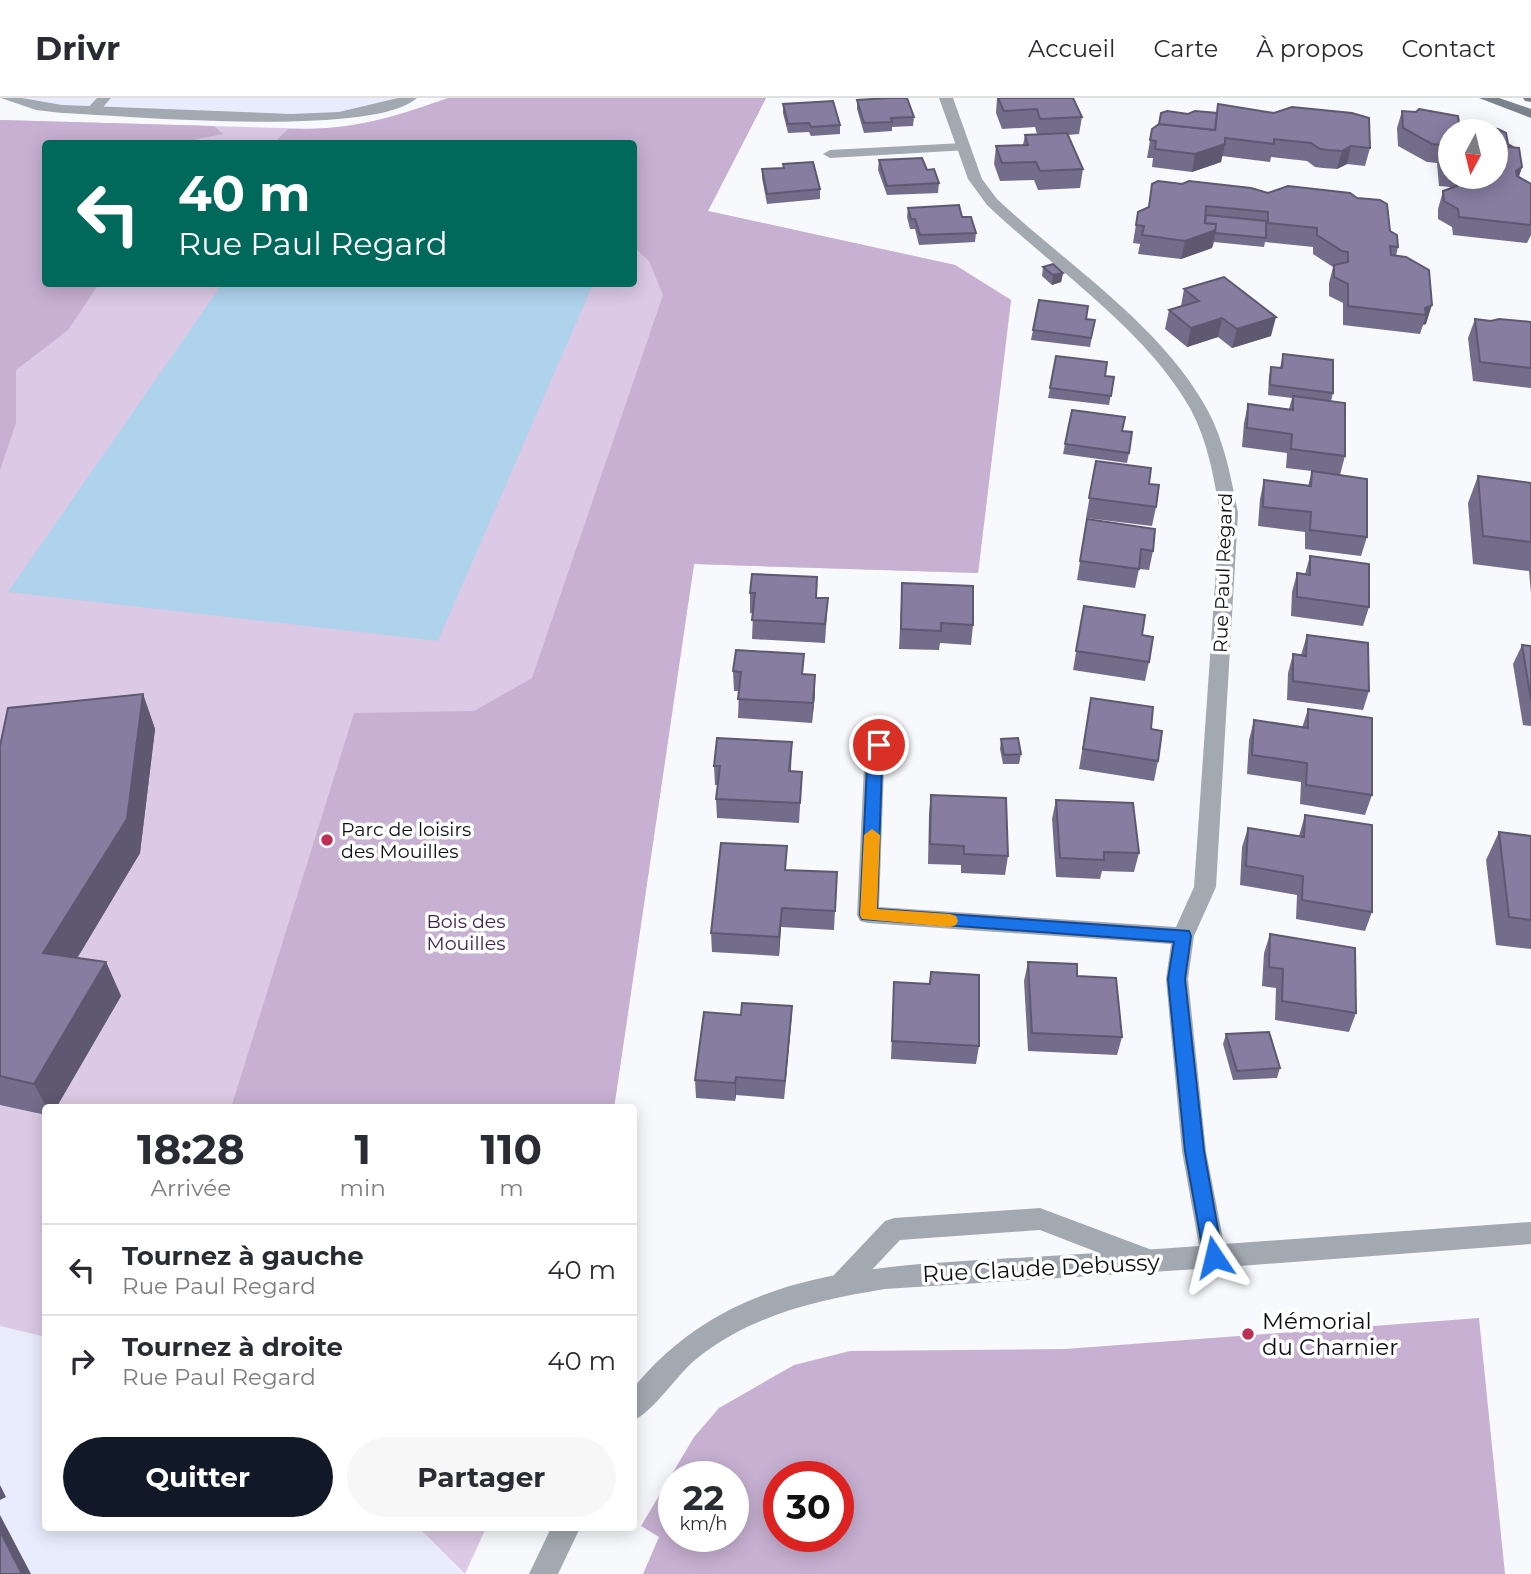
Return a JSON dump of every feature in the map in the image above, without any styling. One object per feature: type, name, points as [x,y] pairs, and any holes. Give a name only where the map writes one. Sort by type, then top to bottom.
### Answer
[{"type":"street","points":[[8,98],[36,106],[92,110],[293,118],[352,115],[410,98]]},
{"type":"street","points":[[92,110],[104,98]]},
{"type":"street","name":"Rue Paul Regard","points":[[946,98],[975,179],[1002,212],[1135,326],[1167,361],[1205,420],[1223,468],[1228,513],[1205,887],[1183,936],[1177,979],[1194,1151],[1214,1257]]},
{"type":"street","points":[[1486,98],[1531,114]]},
{"type":"street","points":[[830,154],[963,147]]},
{"type":"street","points":[[884,724],[874,766],[868,915],[1183,936]]},
{"type":"street","points":[[843,1283],[894,1229],[906,1228],[1040,1219],[1153,1261]]},
{"type":"street","name":"Rue Claude Debussy","points":[[637,1403],[660,1374],[731,1320],[778,1299],[843,1283],[885,1277],[1214,1257],[1531,1233]]},
{"type":"street","points":[[543,1574],[564,1531]]},
{"type":"shaded area","points":[[8,98],[410,98],[329,116],[62,109]]},
{"type":"shaded area","points":[[0,1326],[42,1336],[42,1531],[422,1531],[464,1574],[0,1574]]},
{"type":"green space","name":"Parc de loisirs des Mouilles","points":[[448,98],[766,98],[708,211],[955,265],[1011,300],[978,573],[694,564],[615,1104],[42,1104],[42,1336],[0,1326],[0,120],[317,129],[368,123]]},
{"type":"green space","name":"Bois des Mouilles","points":[[448,98],[766,98],[708,211],[955,265],[1011,300],[978,573],[694,564],[615,1104],[232,1104],[354,713],[474,711],[532,678],[663,295],[649,261],[637,250],[637,140],[277,140],[288,129],[331,128],[370,122]]},
{"type":"green space","points":[[0,120],[214,126],[223,134],[196,140],[42,140],[42,287],[97,287],[68,330],[16,370],[16,423],[0,470]]},
{"type":"green space","points":[[1479,1318],[1505,1574],[643,1574],[658,1539],[658,1552],[749,1552],[749,1461],[680,1461],[694,1437],[719,1408],[794,1365],[850,1351],[1065,1349]]},
{"type":"green space","points":[[658,1497],[658,1536],[641,1526]]},
{"type":"green space","points":[[422,1531],[485,1531],[465,1574]]},
{"type":"water","points":[[220,287],[592,287],[438,641],[8,592]]},
{"type":"building","points":[[907,98],[914,117],[891,118],[892,122],[864,123],[857,100]]},
{"type":"building","points":[[998,98],[1073,98],[1082,117],[1040,119],[1037,109],[1004,111]]},
{"type":"building","points":[[833,101],[840,125],[811,127],[809,123],[788,124],[783,104]]},
{"type":"building","points":[[1218,104],[1274,113],[1292,107],[1352,113],[1369,118],[1370,148],[1351,146],[1342,151],[1320,149],[1311,143],[1274,139],[1274,144],[1225,138],[1225,144],[1195,154],[1155,149],[1156,141],[1150,140],[1152,129],[1159,124],[1215,130]]},
{"type":"building","points":[[1419,109],[1458,116],[1458,119],[1438,119],[1438,145],[1432,144],[1403,128],[1402,111],[1416,112]]},
{"type":"building","points":[[1167,111],[1188,114],[1195,111],[1217,113],[1215,130],[1159,124],[1161,113]]},
{"type":"building","points":[[1067,133],[1083,169],[1040,171],[1036,162],[1002,163],[996,146],[1028,145],[1025,135]]},
{"type":"building","points":[[1508,147],[1519,148],[1522,167],[1516,171],[1517,176],[1531,184],[1531,225],[1459,217],[1458,209],[1444,201],[1443,191],[1508,189]]},
{"type":"building","points":[[922,158],[927,170],[934,169],[939,183],[887,186],[879,160]]},
{"type":"building","points":[[813,162],[820,189],[767,194],[762,169]]},
{"type":"building","points":[[1158,181],[1182,184],[1189,181],[1251,188],[1268,193],[1288,186],[1350,193],[1357,198],[1380,200],[1387,204],[1390,231],[1397,235],[1398,247],[1390,246],[1391,255],[1406,257],[1429,270],[1432,305],[1425,308],[1426,315],[1348,306],[1348,284],[1334,277],[1334,265],[1348,262],[1348,252],[1317,235],[1317,228],[1268,223],[1268,212],[1206,206],[1205,223],[1216,224],[1216,230],[1185,241],[1142,235],[1144,226],[1136,225],[1138,212],[1149,207],[1152,184]]},
{"type":"building","points":[[959,205],[962,217],[971,217],[976,233],[920,235],[908,208]]},
{"type":"building","points":[[1206,215],[1266,221],[1266,238],[1215,233],[1216,224],[1205,223]]},
{"type":"building","points":[[1053,264],[1063,273],[1053,275],[1043,267]]},
{"type":"building","points":[[1224,277],[1276,317],[1237,329],[1222,318],[1191,328],[1169,310],[1199,301],[1184,289]]},
{"type":"building","points":[[1039,300],[1088,306],[1086,319],[1095,320],[1091,338],[1033,330]]},
{"type":"building","points":[[1475,319],[1531,322],[1531,368],[1480,362]]},
{"type":"building","points":[[1283,354],[1333,360],[1333,393],[1270,385],[1271,367],[1282,368]]},
{"type":"building","points":[[1056,356],[1107,362],[1105,376],[1114,377],[1111,396],[1050,388]]},
{"type":"building","points":[[1293,396],[1345,403],[1345,456],[1291,449],[1292,434],[1247,428],[1248,404],[1293,410]]},
{"type":"building","points":[[1072,410],[1125,417],[1122,431],[1132,432],[1129,453],[1065,444]]},
{"type":"building","points":[[1096,461],[1151,468],[1149,484],[1159,485],[1156,507],[1089,498]]},
{"type":"building","points":[[1312,471],[1367,479],[1367,537],[1310,530],[1311,512],[1263,507],[1264,480],[1311,486]]},
{"type":"building","points":[[1478,476],[1531,483],[1531,542],[1483,536]]},
{"type":"building","points":[[1087,519],[1155,529],[1153,551],[1141,549],[1139,569],[1080,561]]},
{"type":"building","points":[[1310,556],[1369,564],[1369,607],[1297,597],[1297,573],[1310,575]]},
{"type":"building","points":[[752,574],[817,577],[816,598],[828,598],[825,624],[752,620],[755,593],[750,593]]},
{"type":"building","points":[[902,583],[973,586],[973,625],[941,623],[941,631],[901,629]]},
{"type":"building","points":[[1084,606],[1145,615],[1142,635],[1153,637],[1149,662],[1076,651]]},
{"type":"building","points":[[1307,635],[1368,643],[1369,691],[1293,681],[1293,654],[1306,656]]},
{"type":"building","points":[[1522,645],[1531,646],[1531,700]]},
{"type":"building","points":[[736,650],[804,654],[802,674],[815,675],[813,703],[738,699],[741,672],[733,671]]},
{"type":"building","points":[[143,694],[127,819],[43,953],[106,962],[34,1084],[0,1076],[0,746],[8,708]]},
{"type":"building","points":[[1091,698],[1153,707],[1151,729],[1162,731],[1158,761],[1083,749]]},
{"type":"building","points":[[1308,709],[1372,718],[1372,795],[1306,785],[1307,763],[1252,755],[1254,720],[1308,728]]},
{"type":"building","points":[[717,738],[792,742],[789,771],[802,772],[800,803],[716,799],[720,766],[714,766]]},
{"type":"building","points":[[1018,738],[1021,754],[1004,755],[1001,739]]},
{"type":"building","points":[[931,795],[1006,798],[1008,856],[964,854],[964,846],[930,844]]},
{"type":"building","points":[[1056,800],[1133,803],[1139,853],[1104,852],[1104,860],[1060,858]]},
{"type":"building","points":[[1305,815],[1372,825],[1372,912],[1302,900],[1303,876],[1246,866],[1248,828],[1304,837]]},
{"type":"building","points":[[1499,832],[1531,836],[1531,920],[1509,917]]},
{"type":"building","points":[[721,843],[787,846],[785,870],[837,872],[835,911],[782,908],[779,937],[711,933]]},
{"type":"building","points":[[1270,934],[1355,948],[1356,1013],[1282,1001],[1283,969],[1269,967]]},
{"type":"building","points":[[1028,962],[1077,964],[1077,976],[1116,978],[1122,1037],[1032,1033]]},
{"type":"building","points":[[931,972],[979,975],[979,1046],[892,1041],[894,982],[930,984]]},
{"type":"building","points":[[742,1003],[792,1006],[785,1081],[736,1077],[735,1083],[695,1080],[704,1012],[741,1015]]},
{"type":"building","points":[[1269,1032],[1280,1068],[1237,1071],[1226,1034]]},
{"type":"building","points":[[0,1531],[22,1574],[0,1574]]},
{"type":"slow traffic","points":[[872,835],[868,915],[950,921]]},
{"type":"place","name":"Parc de loisirs des Mouilles","points":[[327,840]]},
{"type":"place","name":"Mémorial du Charnier","points":[[1248,1334]]},
{"type":"route","points":[[879,745],[874,766],[868,915],[1183,936],[1177,979],[1194,1151],[1214,1257]]}]
